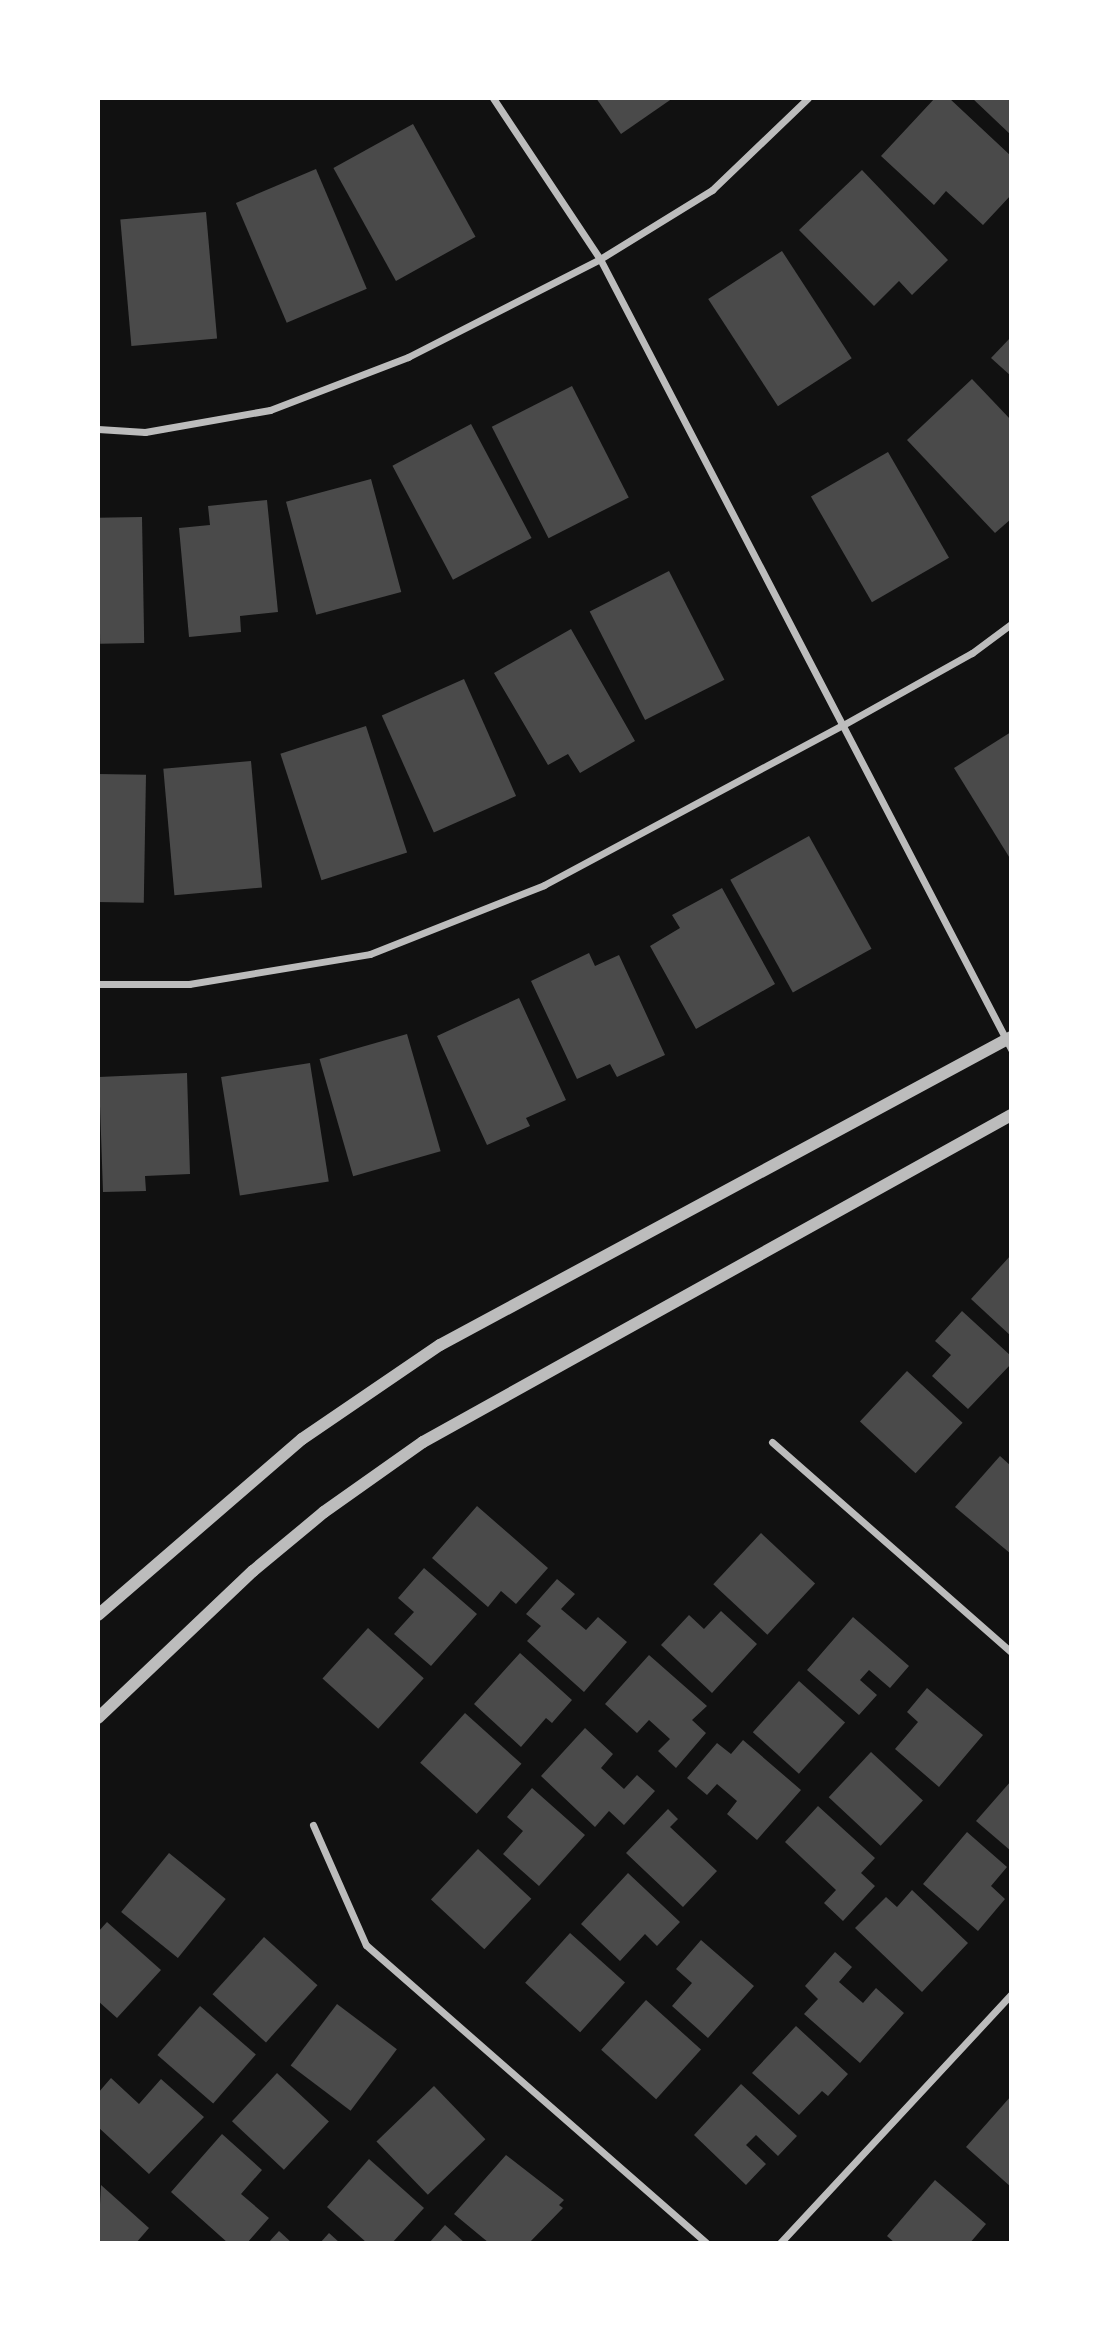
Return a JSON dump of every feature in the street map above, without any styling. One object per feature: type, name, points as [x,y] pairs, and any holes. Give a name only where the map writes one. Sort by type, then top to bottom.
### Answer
[{"type":"street","points":[[98,1615],[302,1439],[440,1345],[1009,1042],[600,259],[493,98]]},
{"type":"street","points":[[98,429],[145,432],[270,410],[408,357],[600,259],[712,190],[808,98]]},
{"type":"street","points":[[98,984],[190,984],[370,954],[544,885],[972,653],[1011,624]]},
{"type":"street","points":[[98,1718],[253,1571],[324,1511],[423,1442],[1011,1115]]},
{"type":"street","points":[[772,1442],[1011,1652]]},
{"type":"street","points":[[313,1825],[366,1945],[706,2243]]},
{"type":"street","points":[[780,2243],[1011,1994]]},
{"type":"building","points":[[596,98],[673,98],[621,134]]},
{"type":"building","points":[[935,98],[949,98],[1011,156],[1011,195],[983,225],[946,191],[934,205],[881,156]]},
{"type":"building","points":[[972,98],[1011,98],[1011,135]]},
{"type":"building","points":[[413,124],[476,237],[396,281],[333,168]]},
{"type":"building","points":[[316,169],[367,289],[287,323],[236,203]]},
{"type":"building","points":[[862,170],[948,260],[912,295],[899,281],[874,306],[799,230]]},
{"type":"building","points":[[206,212],[217,339],[131,346],[120,219]]},
{"type":"building","points":[[782,251],[852,358],[778,406],[708,299]]},
{"type":"building","points":[[1011,337],[1011,376],[991,358]]},
{"type":"building","points":[[972,379],[1011,420],[1011,519],[995,533],[907,440]]},
{"type":"building","points":[[572,386],[629,497],[549,538],[492,427]]},
{"type":"building","points":[[471,424],[532,538],[453,580],[392,466]]},
{"type":"building","points":[[888,452],[949,558],[872,602],[811,496]]},
{"type":"building","points":[[371,479],[401,592],[316,615],[286,502]]},
{"type":"building","points":[[267,500],[278,612],[240,616],[241,632],[189,637],[179,528],[210,525],[208,506]]},
{"type":"building","points":[[142,517],[144,643],[100,644],[98,518]]},
{"type":"building","points":[[669,571],[724,680],[645,720],[590,611]]},
{"type":"building","points":[[571,629],[635,741],[580,773],[568,754],[548,765],[494,673]]},
{"type":"building","points":[[464,679],[516,796],[434,833],[382,716]]},
{"type":"building","points":[[366,726],[407,852],[322,880],[280,754]]},
{"type":"building","points":[[1011,732],[1011,860],[954,768]]},
{"type":"building","points":[[251,761],[262,888],[174,895],[163,769]]},
{"type":"building","points":[[98,774],[146,775],[144,903],[98,902]]},
{"type":"building","points":[[809,836],[872,949],[793,992],[730,880]]},
{"type":"building","points":[[722,888],[775,984],[696,1029],[650,946],[680,928],[672,915]]},
{"type":"building","points":[[589,953],[595,966],[619,955],[665,1055],[617,1077],[610,1064],[577,1079],[531,981]]},
{"type":"building","points":[[519,998],[566,1100],[526,1118],[530,1126],[487,1145],[437,1036]]},
{"type":"building","points":[[407,1034],[441,1151],[353,1176],[320,1059]]},
{"type":"building","points":[[310,1063],[329,1182],[240,1196],[221,1077]]},
{"type":"building","points":[[187,1073],[190,1174],[145,1176],[146,1191],[103,1192],[99,1077]]},
{"type":"building","points":[[1011,1255],[1011,1336],[971,1299]]},
{"type":"building","points":[[962,1311],[1011,1356],[1011,1364],[968,1409],[932,1376],[951,1355],[935,1341]]},
{"type":"building","points":[[907,1371],[963,1423],[916,1473],[860,1421]]},
{"type":"building","points":[[1000,1456],[1011,1466],[1011,1554],[955,1507]]},
{"type":"building","points":[[477,1506],[548,1568],[516,1604],[501,1591],[488,1607],[432,1558]]},
{"type":"building","points":[[761,1533],[815,1583],[767,1635],[713,1584]]},
{"type":"building","points":[[424,1568],[477,1614],[431,1666],[394,1634],[414,1612],[398,1598]]},
{"type":"building","points":[[557,1579],[575,1594],[561,1609],[586,1630],[598,1617],[627,1642],[584,1692],[527,1641],[541,1626],[526,1614]]},
{"type":"building","points":[[721,1611],[757,1644],[712,1693],[661,1645],[689,1615],[704,1629]]},
{"type":"building","points":[[853,1617],[909,1666],[890,1688],[869,1670],[860,1680],[877,1695],[859,1715],[807,1670]]},
{"type":"building","points":[[368,1628],[424,1678],[378,1729],[322,1679]]},
{"type":"building","points":[[520,1653],[572,1700],[552,1723],[546,1718],[521,1747],[474,1704]]},
{"type":"building","points":[[649,1655],[707,1706],[692,1720],[706,1733],[676,1768],[658,1751],[670,1739],[649,1720],[637,1733],[605,1704]]},
{"type":"building","points":[[799,1681],[845,1722],[799,1774],[753,1732]]},
{"type":"building","points":[[927,1688],[983,1735],[939,1787],[895,1749],[918,1722],[907,1712]]},
{"type":"building","points":[[465,1713],[521,1764],[477,1814],[420,1763]]},
{"type":"building","points":[[585,1728],[613,1754],[601,1768],[624,1789],[637,1775],[655,1791],[624,1825],[609,1811],[595,1827],[541,1776]]},
{"type":"building","points":[[743,1740],[801,1790],[757,1840],[727,1814],[737,1801],[717,1784],[707,1795],[687,1778],[717,1743],[731,1754]]},
{"type":"building","points":[[871,1752],[923,1800],[881,1846],[829,1797]]},
{"type":"building","points":[[1011,1781],[1011,1851],[976,1821]]},
{"type":"building","points":[[532,1788],[585,1835],[539,1886],[503,1854],[523,1831],[507,1817]]},
{"type":"building","points":[[818,1806],[875,1858],[861,1873],[875,1886],[843,1921],[824,1903],[836,1890],[785,1842]]},
{"type":"building","points":[[668,1809],[678,1819],[670,1827],[717,1871],[683,1907],[626,1853]]},
{"type":"building","points":[[967,1832],[1007,1867],[991,1886],[1005,1899],[978,1931],[923,1884]]},
{"type":"building","points":[[478,1849],[531,1899],[484,1949],[431,1899]]},
{"type":"building","points":[[169,1853],[226,1899],[178,1958],[121,1912]]},
{"type":"building","points":[[628,1873],[680,1922],[657,1946],[645,1934],[620,1961],[581,1924]]},
{"type":"building","points":[[912,1890],[968,1943],[922,1992],[855,1928],[886,1897],[897,1907]]},
{"type":"building","points":[[107,1922],[161,1970],[117,2018],[98,2001],[98,1932]]},
{"type":"building","points":[[570,1933],[625,1983],[580,2032],[525,1983]]},
{"type":"building","points":[[264,1937],[318,1985],[266,2042],[212,1994]]},
{"type":"building","points":[[701,1940],[754,1986],[708,2038],[672,2006],[692,1983],[676,1969]]},
{"type":"building","points":[[835,1952],[852,1967],[839,1982],[863,2003],[876,1988],[904,2013],[860,2063],[804,2014],[818,1999],[805,1986]]},
{"type":"building","points":[[646,2000],[701,2050],[656,2099],[601,2050]]},
{"type":"building","points":[[337,2004],[397,2049],[351,2111],[291,2065]]},
{"type":"building","points":[[200,2006],[256,2055],[213,2104],[157,2055]]},
{"type":"building","points":[[796,2026],[848,2074],[828,2096],[822,2091],[799,2115],[752,2073]]},
{"type":"building","points":[[277,2073],[329,2121],[284,2170],[232,2121]]},
{"type":"building","points":[[111,2078],[139,2104],[161,2079],[204,2117],[149,2174],[98,2127],[98,2093]]},
{"type":"building","points":[[741,2084],[797,2136],[778,2156],[756,2135],[746,2145],[766,2164],[746,2185],[694,2135]]},
{"type":"building","points":[[434,2086],[485,2139],[428,2195],[376,2142]]},
{"type":"building","points":[[1011,2096],[1011,2187],[966,2147]]},
{"type":"building","points":[[222,2134],[262,2170],[241,2194],[269,2218],[247,2243],[228,2243],[171,2192]]},
{"type":"building","points":[[506,2155],[564,2200],[559,2205],[563,2208],[529,2243],[489,2243],[454,2214]]},
{"type":"building","points":[[369,2159],[424,2208],[392,2243],[367,2243],[327,2207]]},
{"type":"building","points":[[935,2180],[986,2224],[970,2243],[895,2243],[887,2236]]},
{"type":"building","points":[[101,2185],[149,2228],[136,2243],[98,2243]]},
{"type":"building","points":[[445,2225],[465,2243],[429,2243]]},
{"type":"building","points":[[279,2231],[292,2243],[268,2243]]},
{"type":"building","points":[[329,2233],[340,2243],[320,2243]]}]
